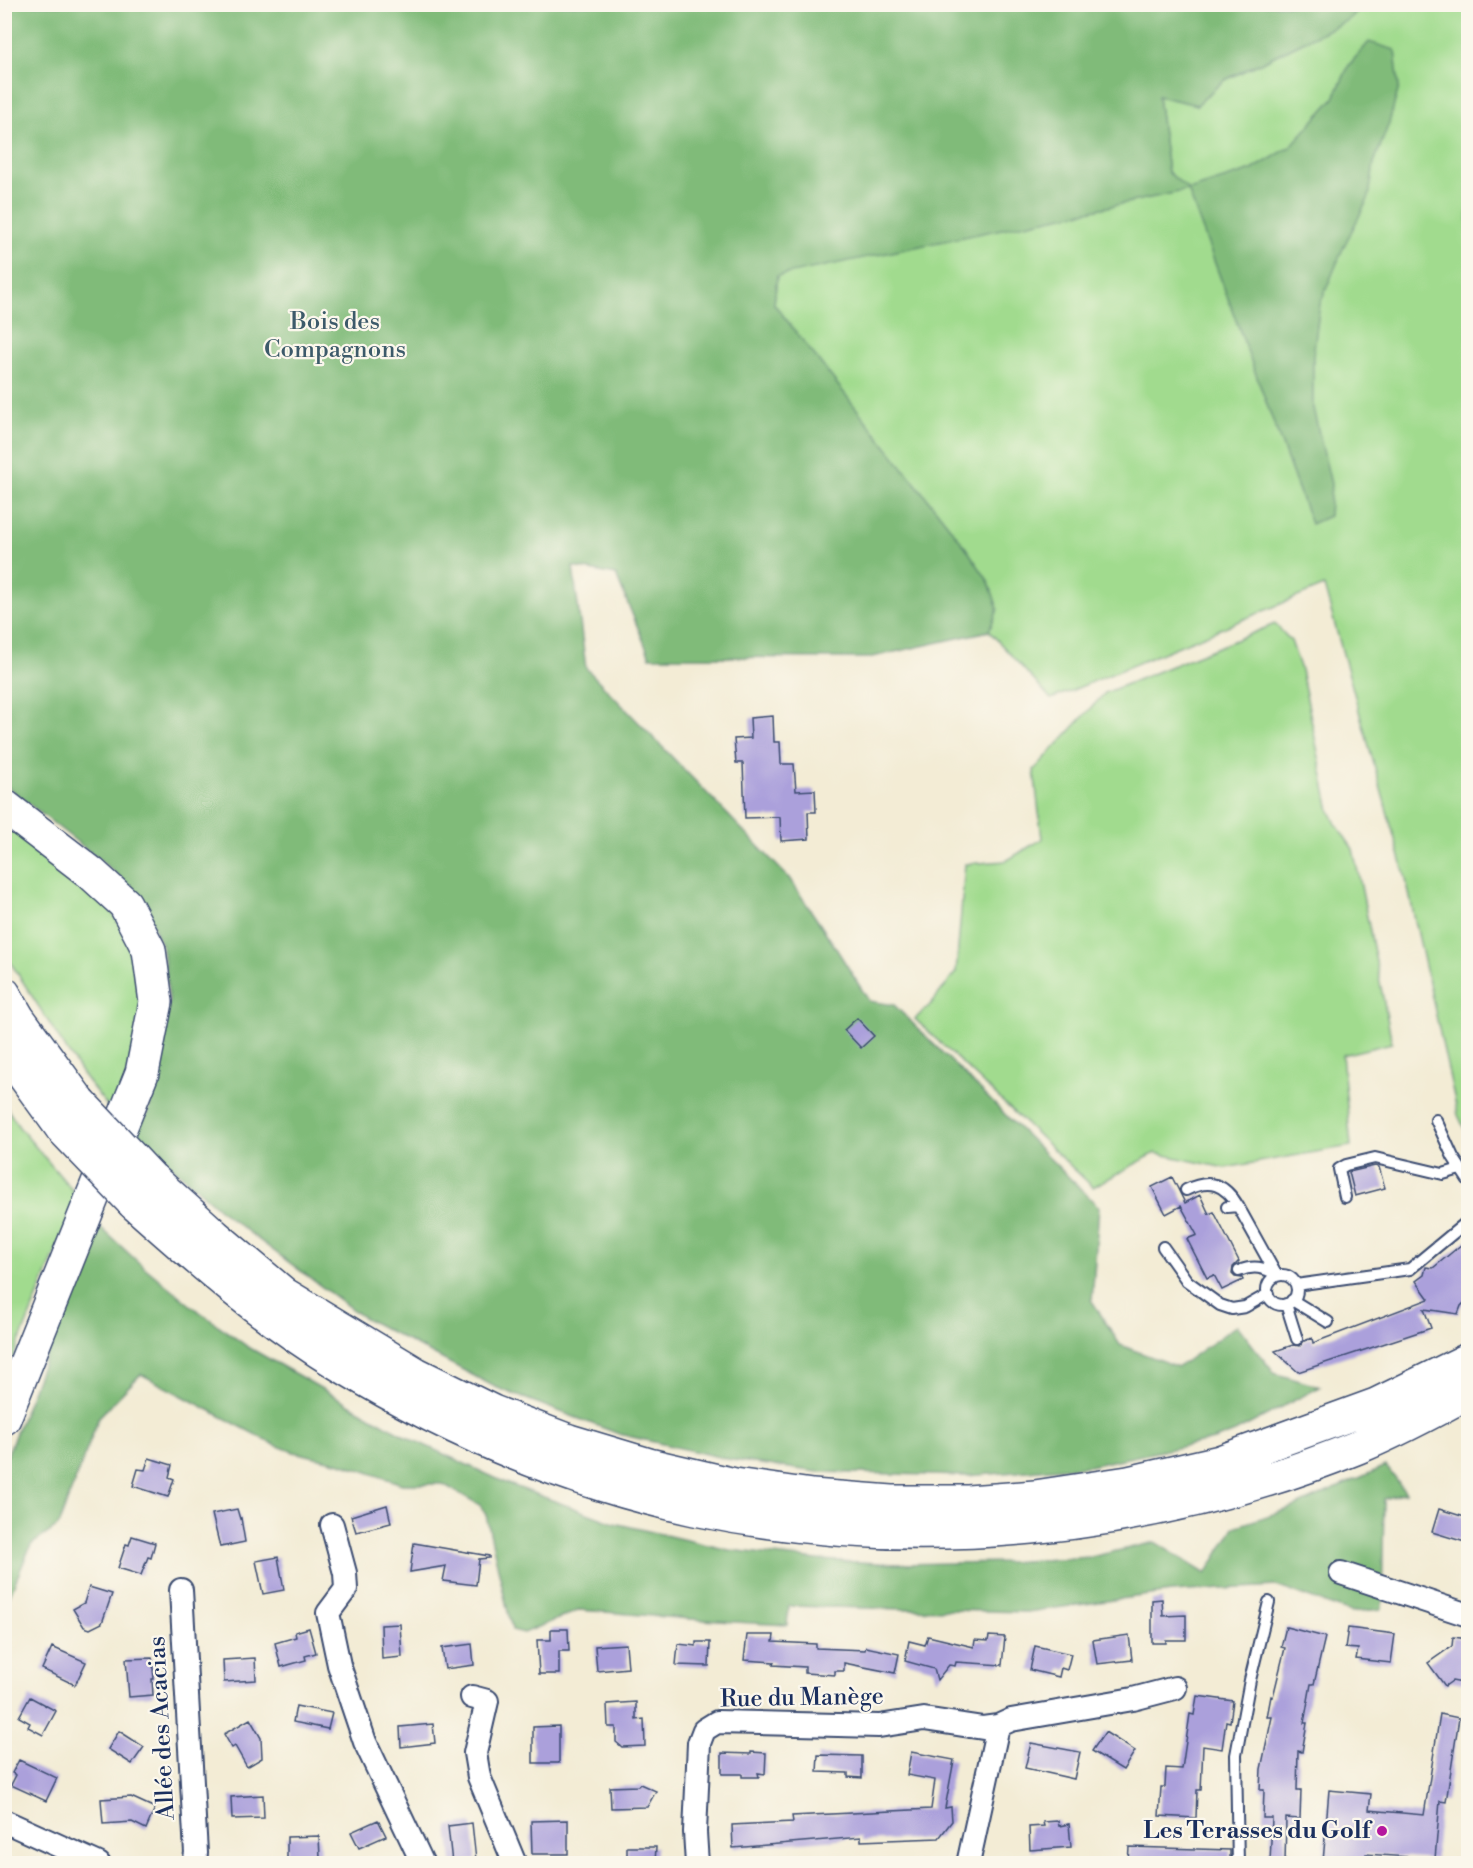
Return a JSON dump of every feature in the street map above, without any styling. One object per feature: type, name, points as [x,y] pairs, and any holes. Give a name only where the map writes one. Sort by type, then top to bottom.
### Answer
[{"type":"highway","points":[[4,806],[91,873],[125,904],[149,950],[156,1002],[142,1073],[4,1418]]},
{"type":"highway","points":[[4,994],[71,1115]]},
{"type":"highway","points":[[4,1048],[143,1190],[205,1266],[280,1325],[338,1363],[433,1416],[508,1451],[634,1494],[693,1508],[754,1520],[891,1532],[964,1531],[1042,1526],[1100,1518],[1163,1507],[1230,1491],[1312,1465],[1360,1446],[1468,1392]]},
{"type":"highway","points":[[143,1190],[215,1236],[285,1295],[416,1374],[492,1412],[569,1441],[649,1466],[735,1485],[790,1493],[892,1502],[968,1502],[1035,1497],[1128,1483],[1220,1462],[1376,1405],[1468,1360]]},
{"type":"street","points":[[332,1525],[345,1573],[345,1589],[328,1613],[339,1665],[365,1742],[423,1863]]},
{"type":"street","points":[[1341,1574],[1468,1615]]},
{"type":"street","name":"Allée des Acacias","points":[[181,1590],[196,1853],[194,1863]]},
{"type":"street","name":"Rue du Manège","points":[[697,1863],[695,1832],[699,1743],[704,1730],[717,1722],[879,1726],[924,1719],[983,1728],[999,1726],[1011,1720],[1133,1699],[1175,1688]]},
{"type":"street","points":[[472,1697],[487,1701],[475,1753],[479,1777],[515,1863]]},
{"type":"street","points":[[968,1863],[999,1726]]},
{"type":"street","points":[[4,1821],[99,1863]]},
{"type":"lane","points":[[1437,1120],[1453,1157],[1468,1180]]},
{"type":"lane","points":[[1345,1197],[1339,1168],[1346,1165],[1375,1158],[1443,1173],[1460,1168]]},
{"type":"lane","points":[[1186,1190],[1199,1184],[1224,1187],[1231,1194],[1232,1207],[1277,1276]]},
{"type":"lane","points":[[1296,1285],[1410,1269],[1468,1221]]},
{"type":"lane","points":[[1163,1247],[1187,1281],[1220,1305],[1232,1309],[1245,1307],[1268,1294]]},
{"type":"lane","points":[[1239,1271],[1255,1267],[1267,1269],[1277,1276],[1290,1277],[1296,1285],[1296,1293],[1289,1302]]},
{"type":"lane","points":[[1277,1276],[1268,1285],[1268,1294],[1277,1304],[1289,1302],[1328,1322]]},
{"type":"lane","points":[[1289,1302],[1297,1339]]},
{"type":"lane","points":[[1238,1863],[1236,1755],[1250,1680],[1269,1602]]},
{"type":"green space","name":"Bois des Compagnons","points":[[4,5],[1364,5],[1348,20],[1223,81],[1197,105],[1158,96],[1168,172],[1189,190],[1252,170],[1290,147],[1334,98],[1349,65],[1369,42],[1395,50],[1399,87],[1374,163],[1369,197],[1344,246],[1320,304],[1313,356],[1313,408],[1331,484],[1329,516],[1311,524],[1188,190],[777,276],[774,304],[964,545],[989,582],[998,609],[989,631],[868,658],[650,657],[616,575],[573,567],[586,668],[789,878],[869,1001],[894,1005],[1099,1207],[1092,1301],[1120,1345],[1178,1367],[1237,1325],[1274,1373],[1320,1387],[1235,1432],[1214,1440],[1089,1466],[966,1476],[818,1472],[732,1460],[619,1434],[495,1387],[361,1316],[227,1216],[134,1132],[149,1112],[169,1001],[163,950],[142,897],[100,860],[5,785]]},
{"type":"green space","points":[[1365,5],[1468,5],[1468,1136],[1458,1115],[1405,875],[1324,586],[1051,699],[989,631],[998,609],[774,304],[777,275],[1188,190],[1168,172],[1158,96],[1197,105],[1223,81],[1348,20]]},
{"type":"green space","points":[[1275,624],[1291,641],[1301,670],[1330,811],[1353,849],[1392,1043],[1342,1055],[1351,1146],[1225,1168],[1155,1153],[1093,1187],[915,1019],[931,1004],[956,972],[965,864],[1006,861],[1042,839],[1034,770],[1105,693]]},
{"type":"green space","points":[[4,819],[101,896],[135,947],[145,1007],[116,1117],[82,1074],[5,954]]},
{"type":"green space","points":[[5,1105],[19,1127],[78,1197],[5,1377]]},
{"type":"green space","points":[[97,1224],[189,1304],[248,1347],[407,1437],[506,1483],[614,1523],[729,1550],[818,1560],[898,1564],[1008,1562],[1091,1557],[1155,1542],[1206,1574],[1234,1527],[1294,1507],[1386,1466],[1406,1493],[1384,1499],[1382,1609],[1351,1612],[1276,1586],[1171,1592],[1027,1612],[789,1606],[787,1625],[580,1610],[524,1633],[512,1630],[486,1515],[480,1505],[443,1484],[402,1484],[341,1463],[275,1445],[141,1374],[99,1417],[58,1526],[31,1545],[5,1606],[5,1461]]},
{"type":"building","points":[[773,716],[774,742],[780,742],[781,764],[794,764],[796,791],[815,790],[816,812],[808,812],[809,839],[781,841],[780,817],[745,818],[743,763],[736,763],[734,739],[751,738],[750,718]]},
{"type":"building","points":[[857,1018],[874,1036],[861,1048],[844,1030]]},
{"type":"building","points":[[1379,1167],[1385,1188],[1355,1196],[1349,1172]]},
{"type":"building","points":[[1172,1177],[1185,1203],[1200,1195],[1209,1214],[1214,1212],[1239,1261],[1233,1267],[1232,1274],[1243,1280],[1222,1290],[1214,1275],[1207,1278],[1187,1239],[1197,1235],[1181,1206],[1166,1214],[1152,1187]]},
{"type":"building","points":[[1468,1239],[1468,1299],[1461,1306],[1458,1314],[1424,1309],[1431,1328],[1298,1372],[1275,1351],[1293,1345],[1300,1346],[1304,1341],[1312,1338],[1313,1343],[1429,1299],[1416,1281],[1424,1275],[1426,1267],[1433,1268]]},
{"type":"building","points":[[149,1458],[172,1465],[169,1477],[174,1479],[168,1497],[133,1486],[138,1469],[145,1470]]},
{"type":"building","points":[[387,1505],[391,1523],[356,1532],[351,1516]]},
{"type":"building","points":[[237,1509],[245,1542],[220,1547],[212,1514]]},
{"type":"building","points":[[1439,1509],[1468,1518],[1468,1543],[1432,1532]]},
{"type":"building","points":[[132,1536],[155,1543],[151,1558],[148,1557],[141,1575],[118,1568],[126,1544],[129,1545]]},
{"type":"building","points":[[414,1543],[489,1556],[489,1558],[479,1559],[476,1585],[443,1581],[446,1566],[410,1572]]},
{"type":"building","points":[[278,1557],[284,1590],[263,1594],[256,1561]]},
{"type":"building","points":[[89,1587],[112,1594],[102,1623],[90,1629],[84,1627],[73,1609],[84,1603]]},
{"type":"building","points":[[1162,1599],[1163,1616],[1186,1615],[1186,1640],[1152,1643],[1152,1600]]},
{"type":"building","points":[[400,1624],[402,1657],[382,1659],[381,1625]]},
{"type":"building","points":[[1286,1627],[1325,1637],[1314,1684],[1311,1684],[1304,1723],[1307,1723],[1302,1752],[1298,1751],[1297,1790],[1301,1790],[1300,1819],[1286,1818],[1285,1863],[1270,1863],[1272,1818],[1263,1818],[1264,1790],[1260,1790],[1261,1769],[1272,1717],[1267,1717],[1285,1648],[1281,1647]]},
{"type":"building","points":[[309,1628],[316,1653],[305,1656],[306,1660],[281,1667],[275,1643],[296,1637],[295,1632]]},
{"type":"building","points":[[1348,1628],[1395,1634],[1391,1663],[1356,1659],[1358,1649],[1345,1648]]},
{"type":"building","points":[[551,1629],[568,1629],[569,1651],[559,1651],[559,1674],[539,1674],[537,1640],[551,1640]]},
{"type":"building","points":[[747,1635],[774,1635],[773,1642],[816,1644],[816,1648],[865,1650],[866,1647],[899,1654],[895,1673],[844,1663],[844,1671],[835,1671],[835,1675],[805,1673],[805,1667],[744,1660]]},
{"type":"building","points":[[1129,1635],[1132,1660],[1097,1664],[1093,1640]]},
{"type":"building","points":[[928,1636],[974,1647],[975,1640],[988,1641],[989,1636],[1005,1637],[1002,1665],[956,1662],[955,1666],[949,1665],[937,1680],[934,1669],[905,1661],[909,1641],[925,1645]]},
{"type":"building","points":[[1453,1637],[1468,1639],[1468,1684],[1452,1681],[1445,1686],[1428,1663],[1452,1646]]},
{"type":"building","points":[[696,1642],[710,1642],[709,1666],[676,1665],[678,1644],[696,1646]]},
{"type":"building","points":[[472,1644],[474,1665],[445,1669],[442,1648]]},
{"type":"building","points":[[626,1644],[628,1668],[597,1671],[595,1646]]},
{"type":"building","points":[[1035,1646],[1071,1654],[1067,1670],[1061,1668],[1059,1677],[1030,1670]]},
{"type":"building","points":[[52,1647],[86,1662],[75,1685],[42,1669]]},
{"type":"building","points":[[152,1658],[153,1695],[129,1697],[126,1659]]},
{"type":"building","points":[[255,1658],[256,1680],[224,1682],[223,1660]]},
{"type":"building","points":[[1197,1696],[1233,1701],[1230,1722],[1226,1721],[1222,1749],[1203,1746],[1201,1790],[1197,1790],[1196,1818],[1159,1816],[1161,1787],[1165,1787],[1166,1768],[1182,1769],[1190,1714],[1194,1715]]},
{"type":"building","points":[[30,1697],[56,1711],[43,1735],[28,1727],[30,1723],[19,1717]]},
{"type":"building","points":[[636,1702],[636,1720],[644,1719],[645,1746],[622,1747],[616,1742],[616,1727],[608,1727],[607,1704]]},
{"type":"building","points":[[296,1706],[332,1713],[328,1729],[293,1722]]},
{"type":"building","name":"Les Terasses du Golf","points":[[1440,1714],[1459,1718],[1446,1802],[1440,1801],[1435,1859],[1366,1854],[1365,1863],[1323,1862],[1329,1790],[1371,1794],[1369,1810],[1424,1815]]},
{"type":"building","points":[[250,1719],[261,1738],[262,1758],[247,1767],[235,1746],[232,1748],[224,1734]]},
{"type":"building","points":[[433,1724],[435,1743],[401,1747],[400,1727]]},
{"type":"building","points":[[559,1726],[559,1763],[533,1763],[533,1727]]},
{"type":"building","points":[[119,1731],[144,1747],[132,1764],[108,1749]]},
{"type":"building","points":[[1105,1732],[1135,1751],[1123,1770],[1092,1751]]},
{"type":"building","points":[[1031,1743],[1080,1752],[1074,1779],[1025,1768]]},
{"type":"building","points":[[751,1752],[766,1753],[765,1774],[758,1773],[759,1777],[742,1777],[742,1774],[722,1774],[722,1753],[751,1754]]},
{"type":"building","points":[[911,1752],[954,1760],[945,1808],[951,1807],[952,1821],[939,1838],[861,1841],[861,1837],[733,1848],[732,1825],[793,1822],[792,1816],[931,1809],[935,1780],[907,1775]]},
{"type":"building","points":[[818,1755],[862,1756],[862,1778],[848,1777],[848,1773],[817,1772]]},
{"type":"building","points":[[19,1760],[57,1778],[46,1801],[11,1785],[16,1775],[12,1773]]},
{"type":"building","points":[[640,1784],[656,1791],[647,1807],[611,1808],[610,1787]]},
{"type":"building","points":[[263,1795],[264,1818],[232,1819],[231,1797]]},
{"type":"building","points":[[131,1797],[155,1808],[146,1829],[132,1822],[103,1824],[101,1799]]},
{"type":"building","points":[[378,1820],[386,1836],[359,1848],[351,1832]]},
{"type":"building","points":[[568,1820],[568,1854],[532,1854],[531,1821]]},
{"type":"building","points":[[1058,1821],[1059,1826],[1069,1824],[1071,1847],[1030,1850],[1029,1827],[1044,1826],[1043,1822]]},
{"type":"building","points":[[472,1823],[476,1860],[452,1863],[448,1826]]},
{"type":"building","points":[[319,1836],[320,1858],[287,1859],[287,1837]]},
{"type":"building","points":[[627,1847],[656,1847],[655,1863],[627,1863]]},
{"type":"building","points":[[1129,1847],[1230,1850],[1230,1863],[1128,1863]]},
{"type":"place","name":"Les Terasses du Golf","points":[[1382,1831]]}]
